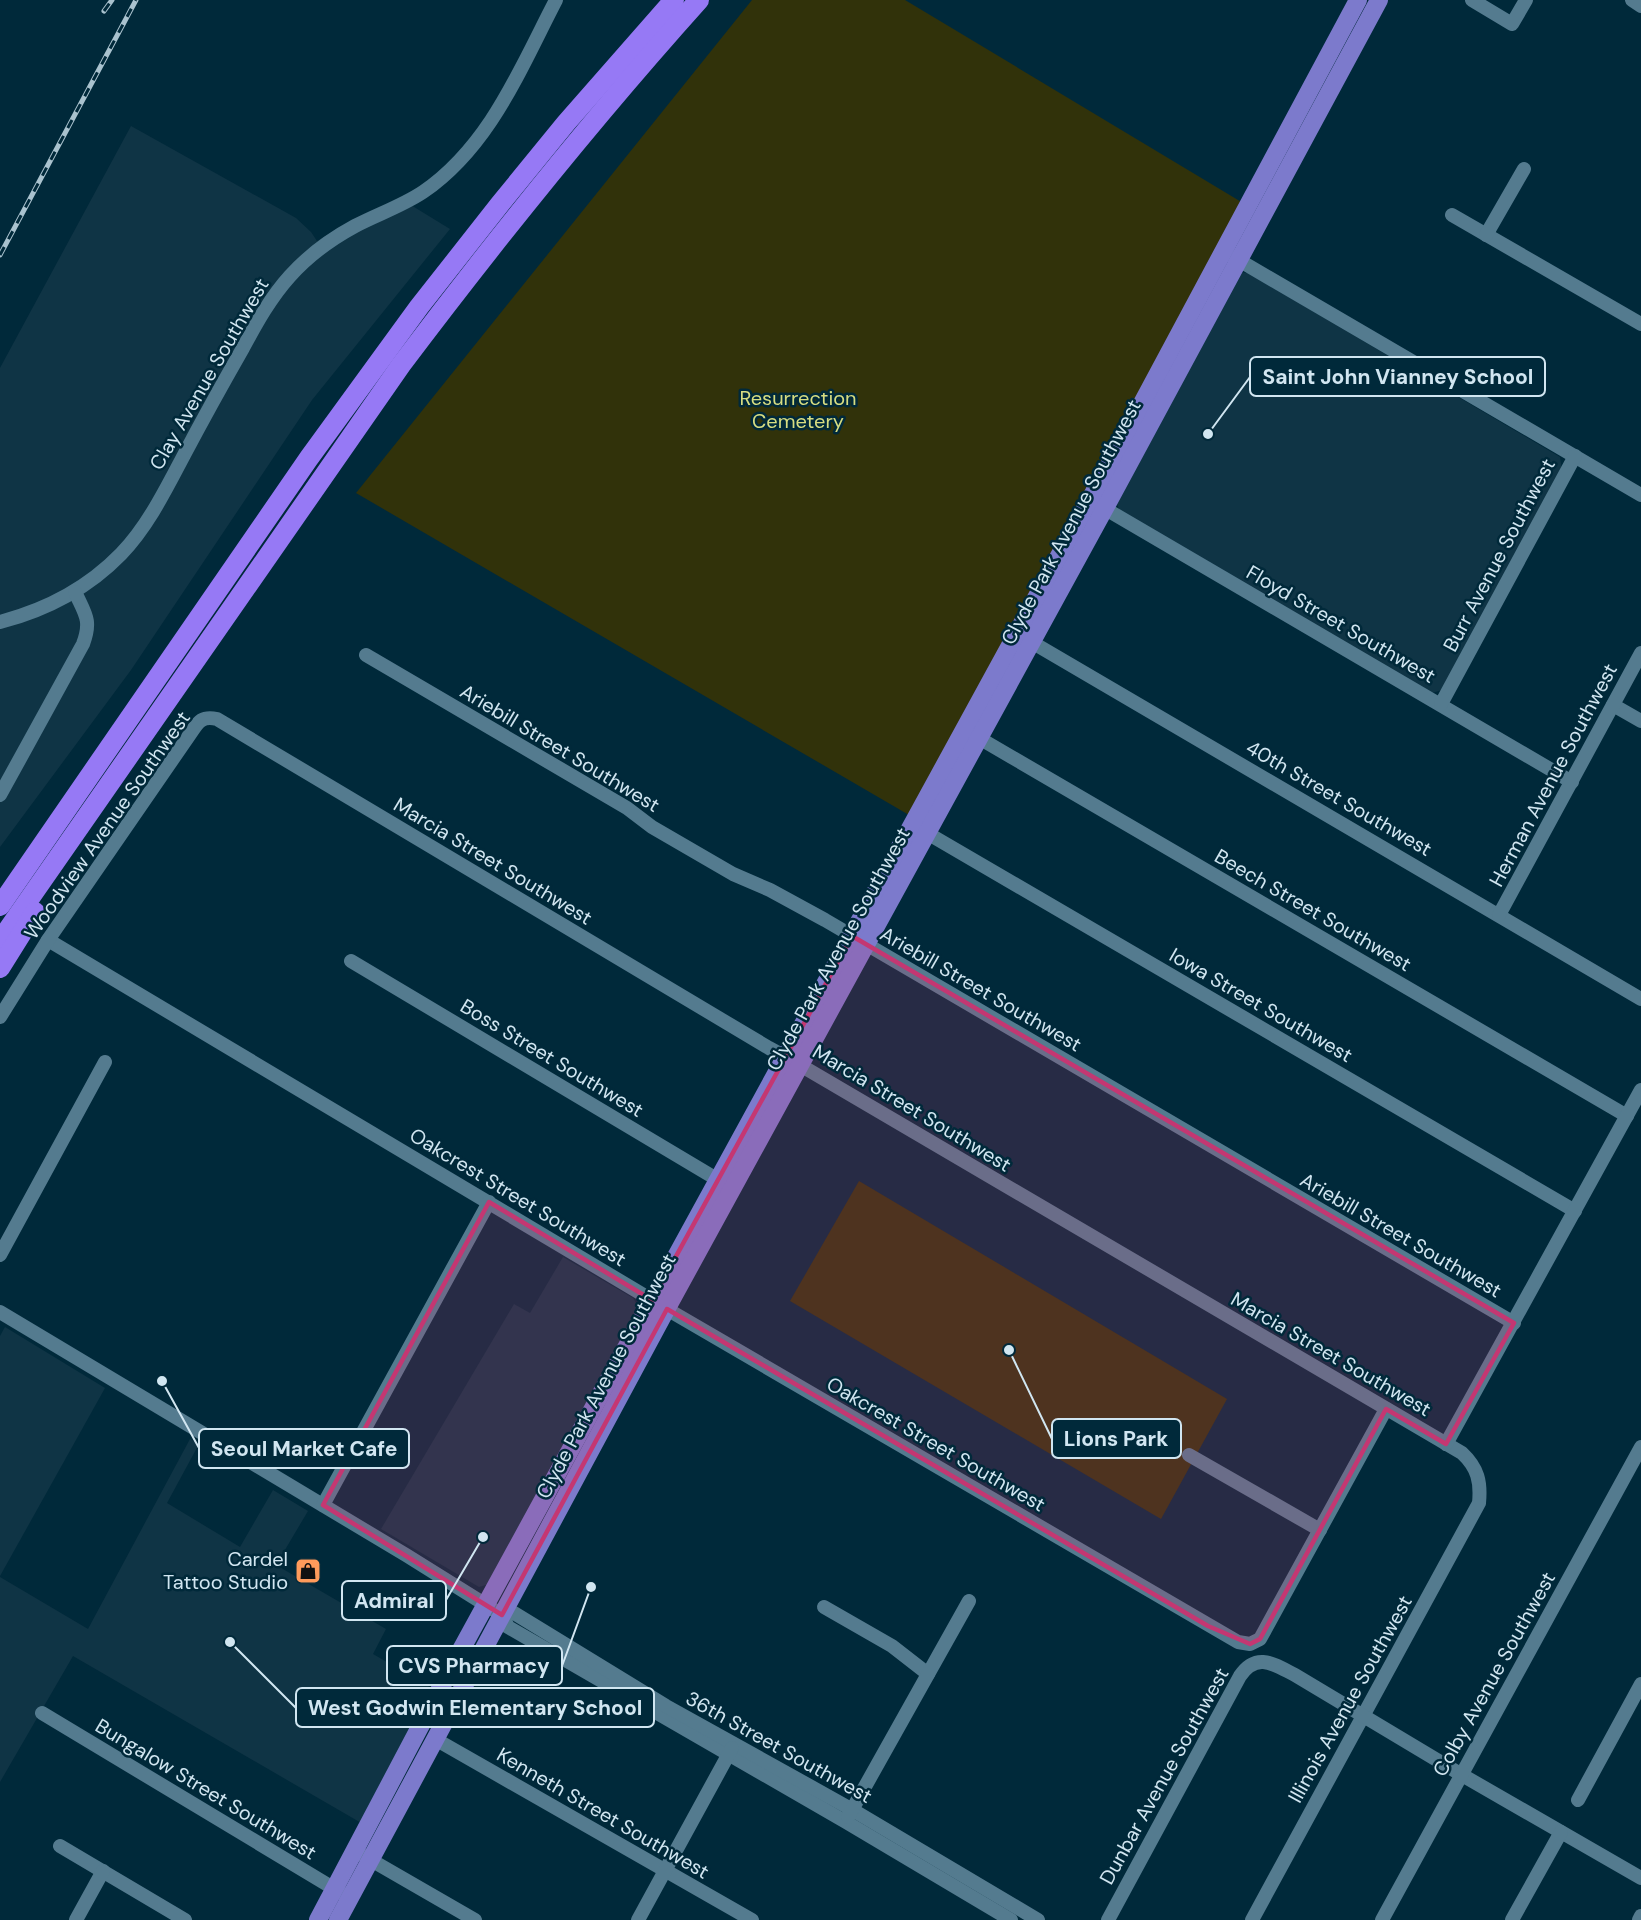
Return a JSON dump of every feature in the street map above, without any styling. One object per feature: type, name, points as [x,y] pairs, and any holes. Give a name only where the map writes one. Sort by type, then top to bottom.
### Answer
[{"type":"highway","points":[[0,906],[309,458],[419,307],[566,123],[674,0]]},
{"type":"highway","points":[[0,941],[427,329],[555,166],[699,0]]},
{"type":"highway","points":[[0,968],[54,881],[104,790]]},
{"type":"highway","points":[[0,892],[66,810]]},
{"type":"main road","name":"Clyde Park Avenue Southwest","points":[[338,1920],[342,1893],[354,1851],[494,1610],[544,1539],[660,1304],[1231,255],[1358,0]]},
{"type":"main road","name":"Clyde Park Avenue Southwest","points":[[1231,255],[1379,0]]},
{"type":"main road","name":"Clyde Park Avenue Southwest","points":[[859,940],[927,833],[979,738],[1024,637]]},
{"type":"main road","name":"Clyde Park Avenue Southwest","points":[[318,1920],[370,1860],[435,1739],[494,1610]]},
{"type":"street","name":"Clay Avenue Southwest","points":[[0,622],[34,612],[75,592],[121,554],[140,531],[170,483],[264,310],[279,288],[303,263],[328,243],[357,225],[393,210],[423,192],[458,164],[495,114],[556,0]]},
{"type":"street","points":[[1472,0],[1512,24],[1526,0]]},
{"type":"street","points":[[1632,0],[1641,6]]},
{"type":"street","points":[[1486,235],[1524,169]]},
{"type":"street","points":[[1452,215],[1641,324]]},
{"type":"street","points":[[1231,255],[1641,495]]},
{"type":"street","name":"Burr Avenue Southwest","points":[[1441,704],[1575,456]]},
{"type":"street","name":"Floyd Street Southwest","points":[[1097,504],[1572,782]]},
{"type":"street","points":[[0,795],[83,645],[88,631],[88,621],[75,592]]},
{"type":"street","name":"40th Street Southwest","points":[[1024,637],[1641,999]]},
{"type":"street","name":"Herman Avenue Southwest","points":[[1499,915],[1641,653]]},
{"type":"street","name":"Ariebill Street Southwest","points":[[366,655],[627,808],[652,826],[733,874],[770,890],[859,940],[1514,1323]]},
{"type":"street","points":[[1612,705],[1641,722]]},
{"type":"street","name":"Woodview Avenue Southwest","points":[[0,1017],[48,940],[188,737],[201,720],[208,717]]},
{"type":"street","name":"Marcia Street Southwest","points":[[208,717],[217,719],[793,1061],[1446,1444],[1462,1454],[1475,1468],[1481,1486],[1480,1496]]},
{"type":"street","name":"Beech Street Southwest","points":[[979,738],[1627,1116]]},
{"type":"street","name":"Iowa Street Southwest","points":[[927,833],[1575,1211]]},
{"type":"street","name":"Oakcrest Street Southwest","points":[[48,940],[660,1304],[1208,1626],[1239,1642],[1250,1644],[1260,1639],[1320,1530]]},
{"type":"street","name":"Boss Street Southwest","points":[[351,961],[726,1184]]},
{"type":"street","points":[[0,1254],[105,1062]]},
{"type":"street","points":[[1446,1444],[1641,1090]]},
{"type":"street","points":[[323,1505],[489,1202]]},
{"type":"street","name":"36th Street Southwest","points":[[0,1312],[494,1610],[508,1626],[1038,1920]]},
{"type":"street","points":[[1189,1455],[1320,1530],[1386,1409]]},
{"type":"street","name":"Colby Avenue Southwest","points":[[1382,1920],[1641,1447]]},
{"type":"street","name":"Illinois Avenue Southwest","points":[[1252,1920],[1470,1522],[1480,1496]]},
{"type":"street","points":[[848,1816],[969,1601]]},
{"type":"street","points":[[824,1607],[892,1646],[928,1674]]},
{"type":"street","name":"Dunbar Avenue Southwest","points":[[1108,1920],[1245,1668],[1252,1663],[1263,1661],[1271,1663],[1363,1715]]},
{"type":"street","points":[[1578,1800],[1641,1684]]},
{"type":"street","name":"Bungalow Street Southwest","points":[[42,1713],[342,1893]]},
{"type":"street","points":[[1363,1715],[1641,1878]]},
{"type":"street","name":"Kenneth Street Southwest","points":[[435,1739],[752,1920]]},
{"type":"street","points":[[638,1920],[731,1750]]},
{"type":"street","name":"36th Street Southwest","points":[[848,1816],[1011,1920]]},
{"type":"street","points":[[1512,1920],[1561,1832]]},
{"type":"street","points":[[60,1846],[185,1920]]},
{"type":"street","points":[[354,1851],[475,1920]]},
{"type":"street","points":[[76,1920],[103,1872]]},
{"type":"street","points":[[1639,1920],[1641,1916]]},
{"type":"highlighted area","points":[[852,936],[1514,1323],[1446,1444],[1386,1409],[1260,1639],[1250,1644],[1208,1626],[667,1309],[502,1615],[323,1505],[489,1202],[652,1300]]},
{"type":"shaded area","points":[[131,126],[296,218],[317,241],[348,223],[401,199],[450,229],[312,400],[131,670],[0,847],[0,368]]},
{"type":"shaded area","points":[[1238,272],[1248,273],[1560,457],[1562,471],[1442,690],[1432,693],[1120,512],[1116,501]]},
{"type":"shaded area","points":[[563,1257],[633,1298],[641,1311],[493,1583],[479,1587],[381,1529],[514,1304],[530,1313]]},
{"type":"shaded area","points":[[5,1327],[105,1388],[0,1576],[0,1336]]},
{"type":"shaded area","points":[[190,1439],[199,1444],[167,1503],[240,1547],[273,1490],[308,1511],[276,1565],[386,1629],[373,1654],[435,1690],[363,1824],[73,1656],[0,1782],[0,1577],[88,1629]]},
{"type":"green space","name":"Resurrection Cemetery","points":[[752,0],[905,0],[1243,203],[909,815],[356,493]]},
{"type":"green space","points":[[859,1181],[1227,1399],[1161,1519],[790,1301]]},
{"type":"railway","points":[[104,11],[112,0]]},
{"type":"railway","points":[[0,255],[136,0]]},
{"type":"place","name":"Saint John Vianney School","points":[[1208,434]]},
{"type":"place","name":"Lions Park","points":[[1009,1350]]},
{"type":"place","name":"Seoul Market Cafe","points":[[162,1381]]},
{"type":"place","name":"Admiral","points":[[483,1537]]},
{"type":"place","name":"Cardel Tattoo Studio","points":[[308,1571]]},
{"type":"place","name":"CVS Pharmacy","points":[[591,1587]]},
{"type":"place","name":"West Godwin Elementary School","points":[[230,1642]]}]
